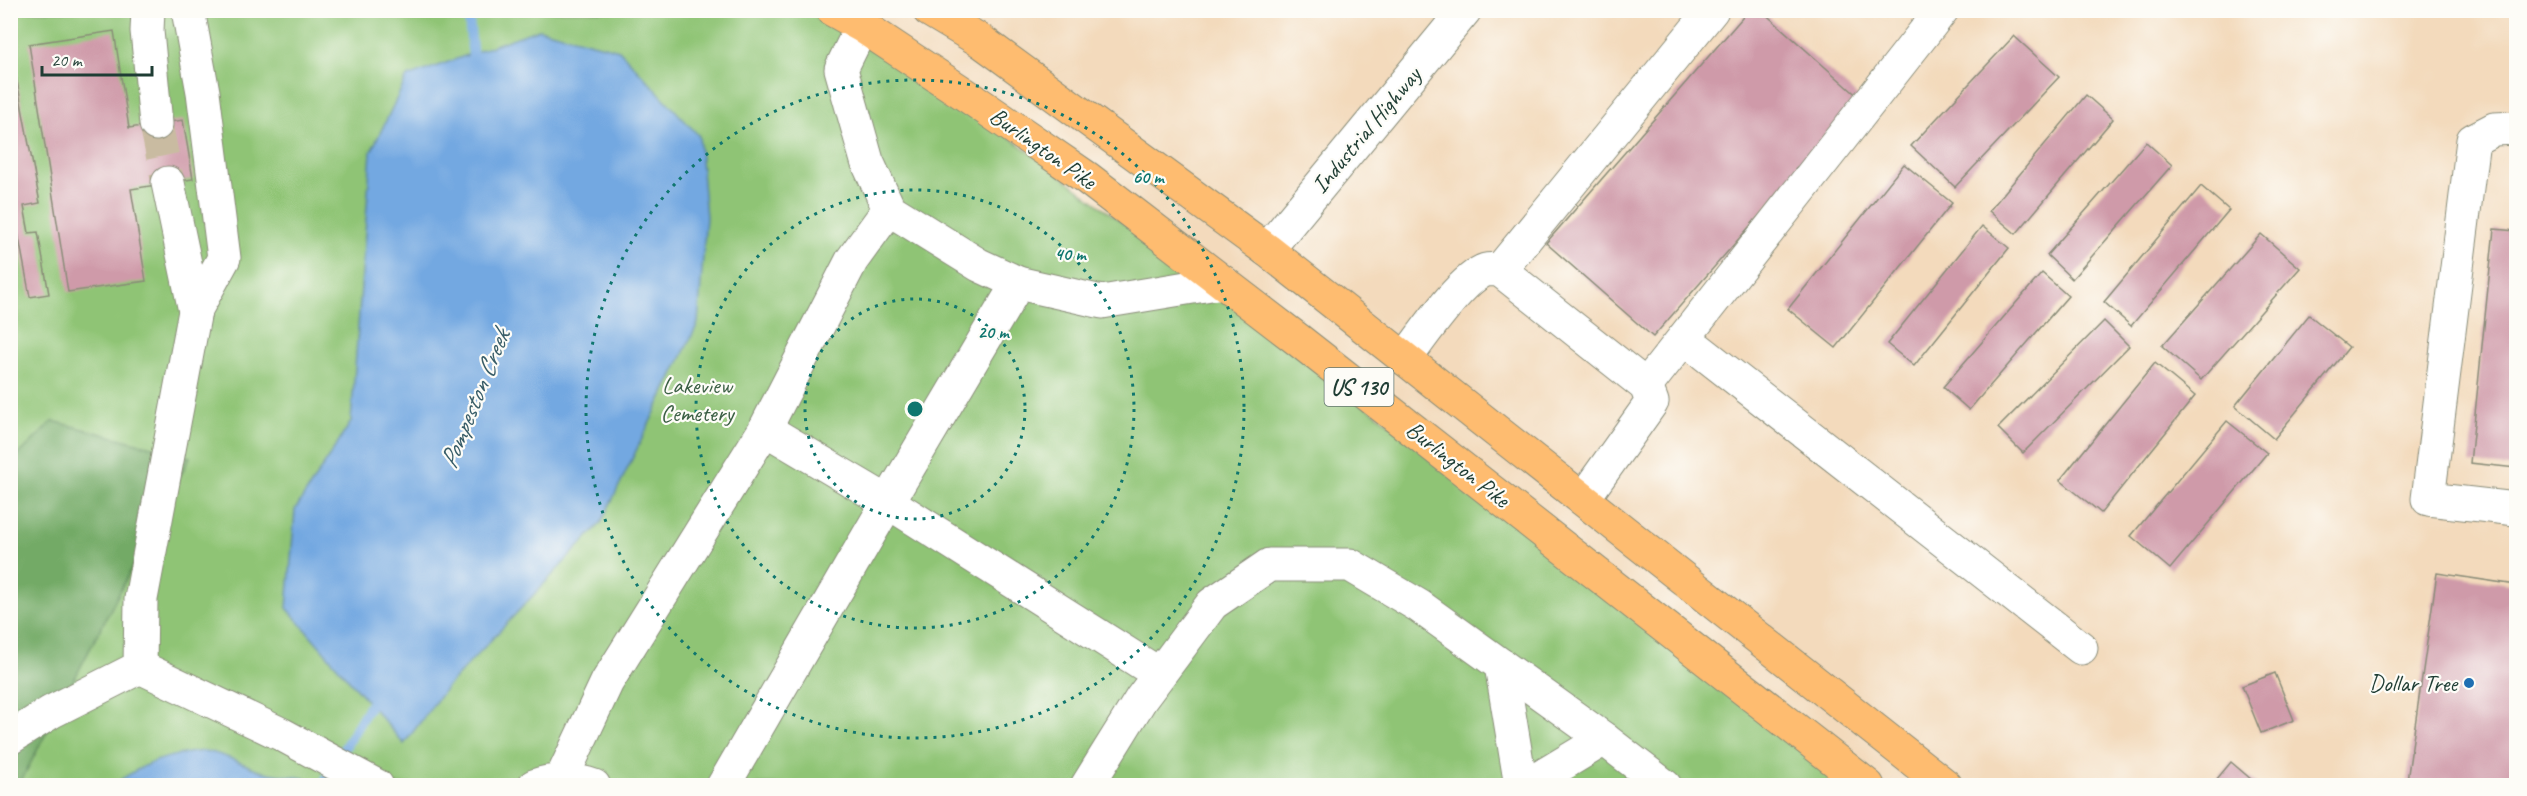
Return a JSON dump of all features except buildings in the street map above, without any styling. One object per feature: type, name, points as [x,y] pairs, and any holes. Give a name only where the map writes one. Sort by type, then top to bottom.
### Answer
[{"type":"highway","name":"Burlington Pike","points":[[833,10],[862,26],[1087,177],[1868,786]]},
{"type":"highway","name":"Burlington Pike","points":[[929,10],[981,41],[1267,250],[1946,786]]},
{"type":"street","points":[[148,10],[147,31],[156,124]]},
{"type":"street","points":[[140,667],[141,599],[195,311],[224,258],[203,92],[188,10]]},
{"type":"street","name":"Industrial Highway","points":[[1267,250],[1465,10]]},
{"type":"street","points":[[1500,270],[1712,10]]},
{"type":"street","points":[[1646,386],[1942,10]]},
{"type":"street","points":[[862,26],[841,69],[867,161],[889,209],[980,265],[1018,283],[1102,302],[1223,282]]},
{"type":"street","points":[[2517,128],[2494,129],[2473,140],[2428,499],[2517,509]]},
{"type":"street","points":[[168,183],[195,311]]},
{"type":"street","points":[[547,784],[607,682],[765,429],[852,260],[889,209]]},
{"type":"street","points":[[1405,359],[1439,314],[1471,278],[1487,270],[1500,270],[1646,386],[1652,402],[1583,500]]},
{"type":"street","points":[[723,786],[1018,283]]},
{"type":"street","points":[[1684,338],[2081,648]]},
{"type":"street","points":[[765,429],[888,502],[1159,675]]},
{"type":"street","points":[[1087,786],[1141,699],[1212,604],[1269,565],[1350,565],[1419,606],[1665,786]]},
{"type":"street","points":[[1501,665],[1521,786]]},
{"type":"street","points":[[10,738],[51,712],[140,667]]},
{"type":"street","points":[[140,667],[281,734],[377,786]]},
{"type":"street","points":[[1526,786],[1604,740]]},
{"type":"street","points":[[547,784],[584,782],[594,786]]},
{"type":"green space","name":"Lakeview Cemetery","points":[[11,11],[800,11],[862,26],[1868,785],[19,785],[168,498],[20,453],[11,462]]},
{"type":"green space","points":[[53,421],[190,457],[19,785],[11,786],[11,462]]},
{"type":"water","points":[[539,29],[619,50],[699,136],[706,217],[698,323],[601,523],[445,689],[404,744],[287,608],[295,510],[351,422],[371,152],[407,77]]},
{"type":"water","points":[[206,751],[264,772],[303,778],[324,785],[113,785],[156,761],[180,754]]},
{"type":"waterway","name":"Pompeston Creek","points":[[468,10],[474,67]]},
{"type":"waterway","name":"Pompeston Creek","points":[[322,786],[377,693]]},
{"type":"tunnel","points":[[156,124],[168,183]]},
{"type":"place","name":"Dollar Tree","points":[[2469,683]]}]
